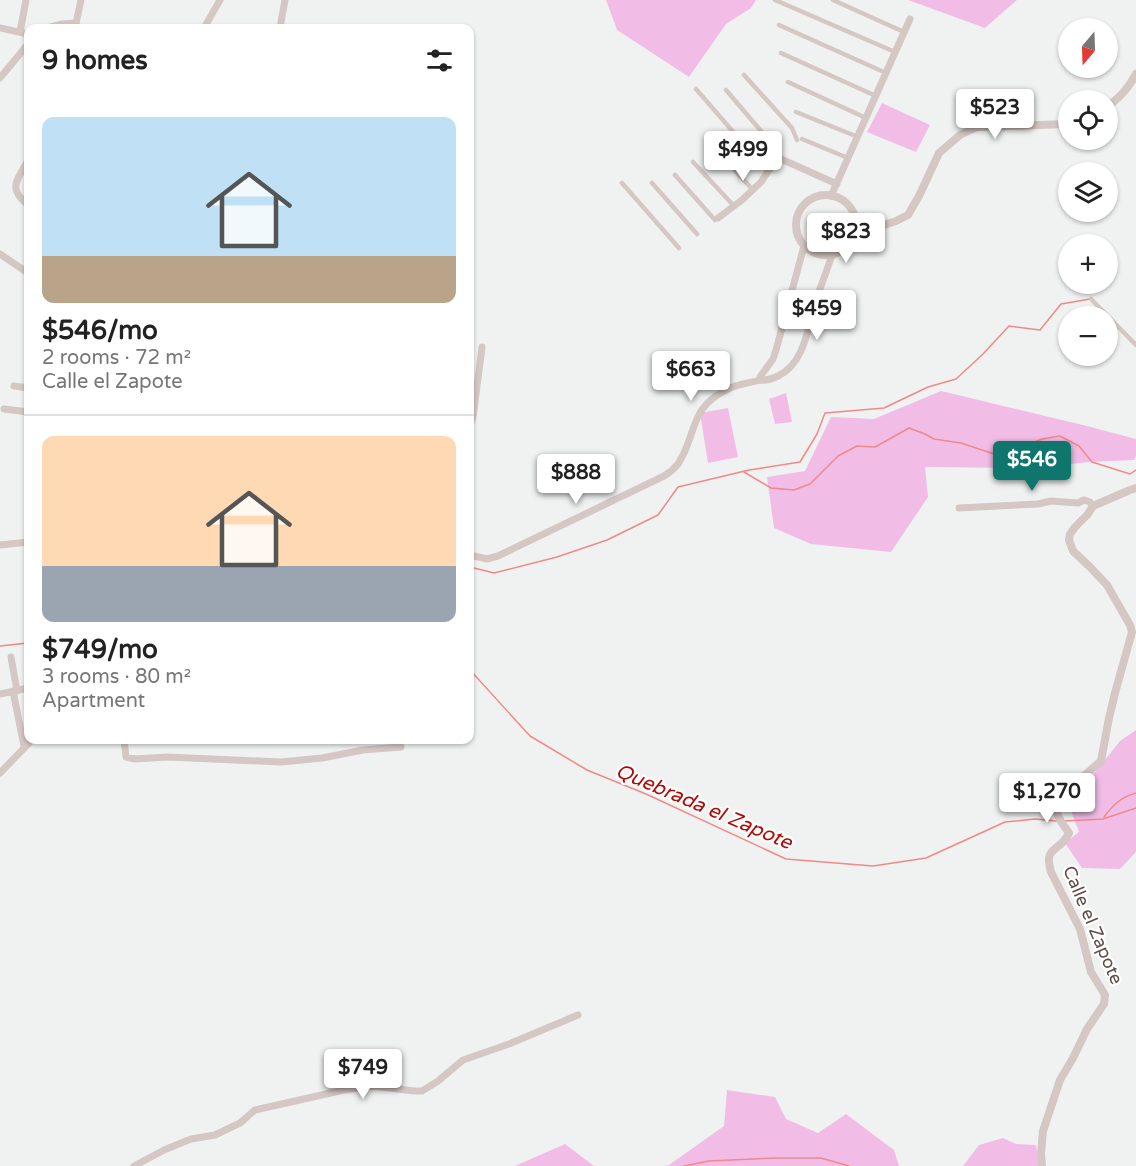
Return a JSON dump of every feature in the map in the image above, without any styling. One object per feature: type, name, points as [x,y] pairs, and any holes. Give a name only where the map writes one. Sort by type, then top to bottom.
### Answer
[{"type":"street","points":[[20,32],[26,0]]},
{"type":"street","points":[[75,24],[81,0]]},
{"type":"street","points":[[206,24],[220,0]]},
{"type":"street","points":[[281,24],[285,0]]},
{"type":"street","points":[[775,0],[895,52]]},
{"type":"street","points":[[833,0],[904,32]]},
{"type":"street","points":[[831,196],[910,19]]},
{"type":"street","points":[[779,25],[886,73]]},
{"type":"street","points":[[0,28],[24,33]]},
{"type":"street","points":[[0,76],[24,49]]},
{"type":"street","points":[[781,53],[876,96]]},
{"type":"street","points":[[1118,99],[1123,95],[1136,74]]},
{"type":"street","points":[[744,75],[800,140],[848,158]]},
{"type":"street","points":[[788,82],[866,118]]},
{"type":"street","points":[[696,89],[768,172]]},
{"type":"street","points":[[726,90],[779,152]]},
{"type":"street","points":[[796,112],[858,137]]},
{"type":"street","points":[[856,230],[896,222],[908,214],[939,153],[960,135],[977,128],[1058,124]]},
{"type":"street","points":[[707,140],[753,190]]},
{"type":"street","points":[[675,175],[717,219],[761,182],[777,158],[837,184]]},
{"type":"street","points":[[693,162],[734,206]]},
{"type":"street","points":[[24,168],[15,190],[18,197],[24,202]]},
{"type":"street","points":[[622,183],[679,248]]},
{"type":"street","points":[[652,183],[697,234]]},
{"type":"street","points":[[831,196],[848,204],[856,220],[856,230],[846,248],[839,253],[822,255],[804,246],[796,227],[799,212],[808,201],[814,197],[831,196]]},
{"type":"street","points":[[760,380],[776,350],[804,246]]},
{"type":"street","points":[[0,254],[24,270]]},
{"type":"street","points":[[474,556],[487,559],[498,556],[664,477],[676,466],[686,449],[695,421],[706,404],[730,388],[768,380],[785,373],[792,366],[800,353],[832,255]]},
{"type":"street","points":[[1090,299],[1136,345]]},
{"type":"street","points":[[474,410],[482,347]]},
{"type":"street","points":[[474,380],[478,380]]},
{"type":"street","points":[[14,386],[24,387]]},
{"type":"street","points":[[4,409],[24,412]]},
{"type":"street","name":"Calle el Zapote","points":[[1042,1166],[1043,1131],[1060,1080],[1087,1029],[1106,1002],[1105,995],[1091,972],[1080,929],[1051,872],[1048,861],[1052,851],[1065,842],[1068,833],[1057,815],[1057,801],[1100,764],[1113,701],[1132,636],[1130,625],[1107,585],[1073,551],[1069,543],[1070,534],[1093,506],[1136,488]]},
{"type":"street","points":[[959,508],[1038,504],[1051,501],[1078,503],[1084,500],[1093,506]]},
{"type":"street","points":[[0,545],[24,542]]},
{"type":"street","points":[[11,657],[24,746]]},
{"type":"street","points":[[0,694],[24,689]]},
{"type":"street","points":[[0,773],[27,744]]},
{"type":"street","points":[[124,744],[126,757],[135,759],[178,757],[280,762],[400,747]]},
{"type":"street","points":[[134,1166],[191,1139],[216,1135],[240,1123],[255,1110],[344,1089],[374,1086],[422,1091],[463,1060],[509,1044],[578,1015]]},
{"type":"shaded area","points":[[606,0],[756,0],[751,8],[726,24],[689,77],[617,30]]},
{"type":"shaded area","points":[[908,0],[1017,0],[985,28]]},
{"type":"shaded area","points":[[882,103],[930,125],[916,152],[867,132]]},
{"type":"shaded area","points":[[941,391],[1136,439],[1136,456],[1134,460],[1027,468],[925,467],[928,497],[891,552],[811,544],[774,528],[767,477],[805,471],[831,417],[874,419]]},
{"type":"shaded area","points":[[786,393],[792,422],[775,424],[769,399]]},
{"type":"shaded area","points":[[728,408],[738,457],[708,463],[700,413]]},
{"type":"shaded area","points":[[1136,730],[1136,852],[1120,869],[1082,868],[1065,843],[1079,832],[1065,795],[1088,781],[1120,741]]},
{"type":"shaded area","points":[[727,1090],[775,1097],[786,1119],[818,1133],[846,1114],[894,1150],[899,1166],[663,1166],[669,1165],[724,1126]]},
{"type":"shaded area","points":[[1003,1138],[1016,1144],[1036,1145],[1039,1166],[963,1166],[979,1145]]},
{"type":"shaded area","points":[[565,1144],[594,1166],[515,1166]]},
{"type":"waterway","points":[[474,568],[494,573],[557,557],[607,540],[658,515],[678,487],[749,470],[800,462],[817,434],[825,413],[884,408],[928,387],[956,379],[1009,326],[1040,330],[1061,304],[1090,299]]},
{"type":"waterway","points":[[744,472],[771,488],[794,490],[810,484],[838,456],[857,446],[875,447],[909,428],[934,439],[961,443],[994,454],[1008,453],[1042,439],[1060,436],[1079,446],[1092,462],[1130,474],[1136,470]]},
{"type":"waterway","points":[[0,646],[24,643]]},
{"type":"waterway","name":"Quebrada el Zapote","points":[[474,674],[530,736],[587,770],[646,794],[786,859],[873,866],[926,858],[1005,822],[1035,819],[1056,821]]},
{"type":"waterway","points":[[1104,817],[1118,802],[1136,793]]},
{"type":"waterway","name":"Quebrada el Zapote","points":[[1064,821],[1103,819],[1136,808]]},
{"type":"waterway","points":[[684,1166],[709,1161],[775,1158],[821,1158],[849,1166]]}]
